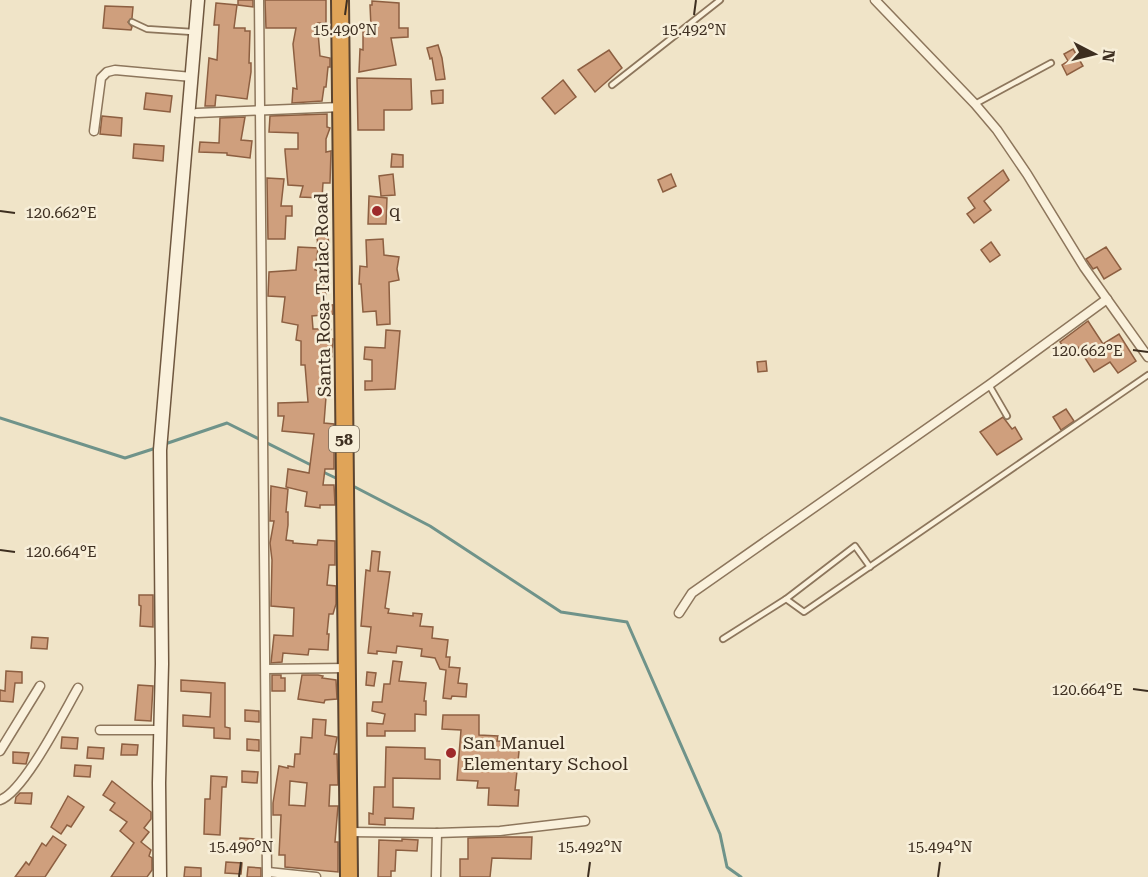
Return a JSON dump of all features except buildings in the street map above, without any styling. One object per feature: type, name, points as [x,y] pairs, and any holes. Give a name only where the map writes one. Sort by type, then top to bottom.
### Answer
[{"type":"highway","name":"Santa Rosa-Tarlac Road","points":[[340,0],[349,877]]},
{"type":"street","points":[[160,877],[160,450],[198,0]]},
{"type":"street","points":[[259,0],[268,874],[316,877]]},
{"type":"street","points":[[875,0],[975,104],[1009,145],[1078,258],[1148,357]]},
{"type":"street","points":[[94,131],[101,78],[107,72],[115,70],[192,77]]},
{"type":"street","points":[[197,113],[341,107]]},
{"type":"street","points":[[679,612],[692,593],[989,385],[1107,299]]},
{"type":"street","points":[[266,669],[347,668]]},
{"type":"street","points":[[0,751],[40,686]]},
{"type":"street","points":[[0,800],[7,797],[17,787],[38,757],[78,688]]},
{"type":"street","points":[[100,730],[161,730]]},
{"type":"street","points":[[349,832],[500,831],[585,821]]},
{"type":"street","points":[[436,877],[437,833]]},
{"type":"lane","points":[[612,85],[720,0]]},
{"type":"lane","points":[[132,22],[147,28],[195,32]]},
{"type":"lane","points":[[975,104],[1051,63]]},
{"type":"lane","points":[[786,599],[804,612],[1148,375]]},
{"type":"lane","points":[[989,385],[1007,416]]},
{"type":"lane","points":[[723,639],[786,599],[855,546],[870,567]]},
{"type":"waterway","points":[[0,418],[125,458],[156,448]]},
{"type":"waterway","points":[[165,444],[227,423],[313,466]]},
{"type":"waterway","points":[[321,471],[340,480]]},
{"type":"waterway","points":[[351,485],[430,526],[561,612],[627,622],[720,834],[727,867],[741,877]]},
{"type":"place","name":"q","points":[[377,211]]},
{"type":"place","name":"San Manuel Elementary School","points":[[451,753]]}]
